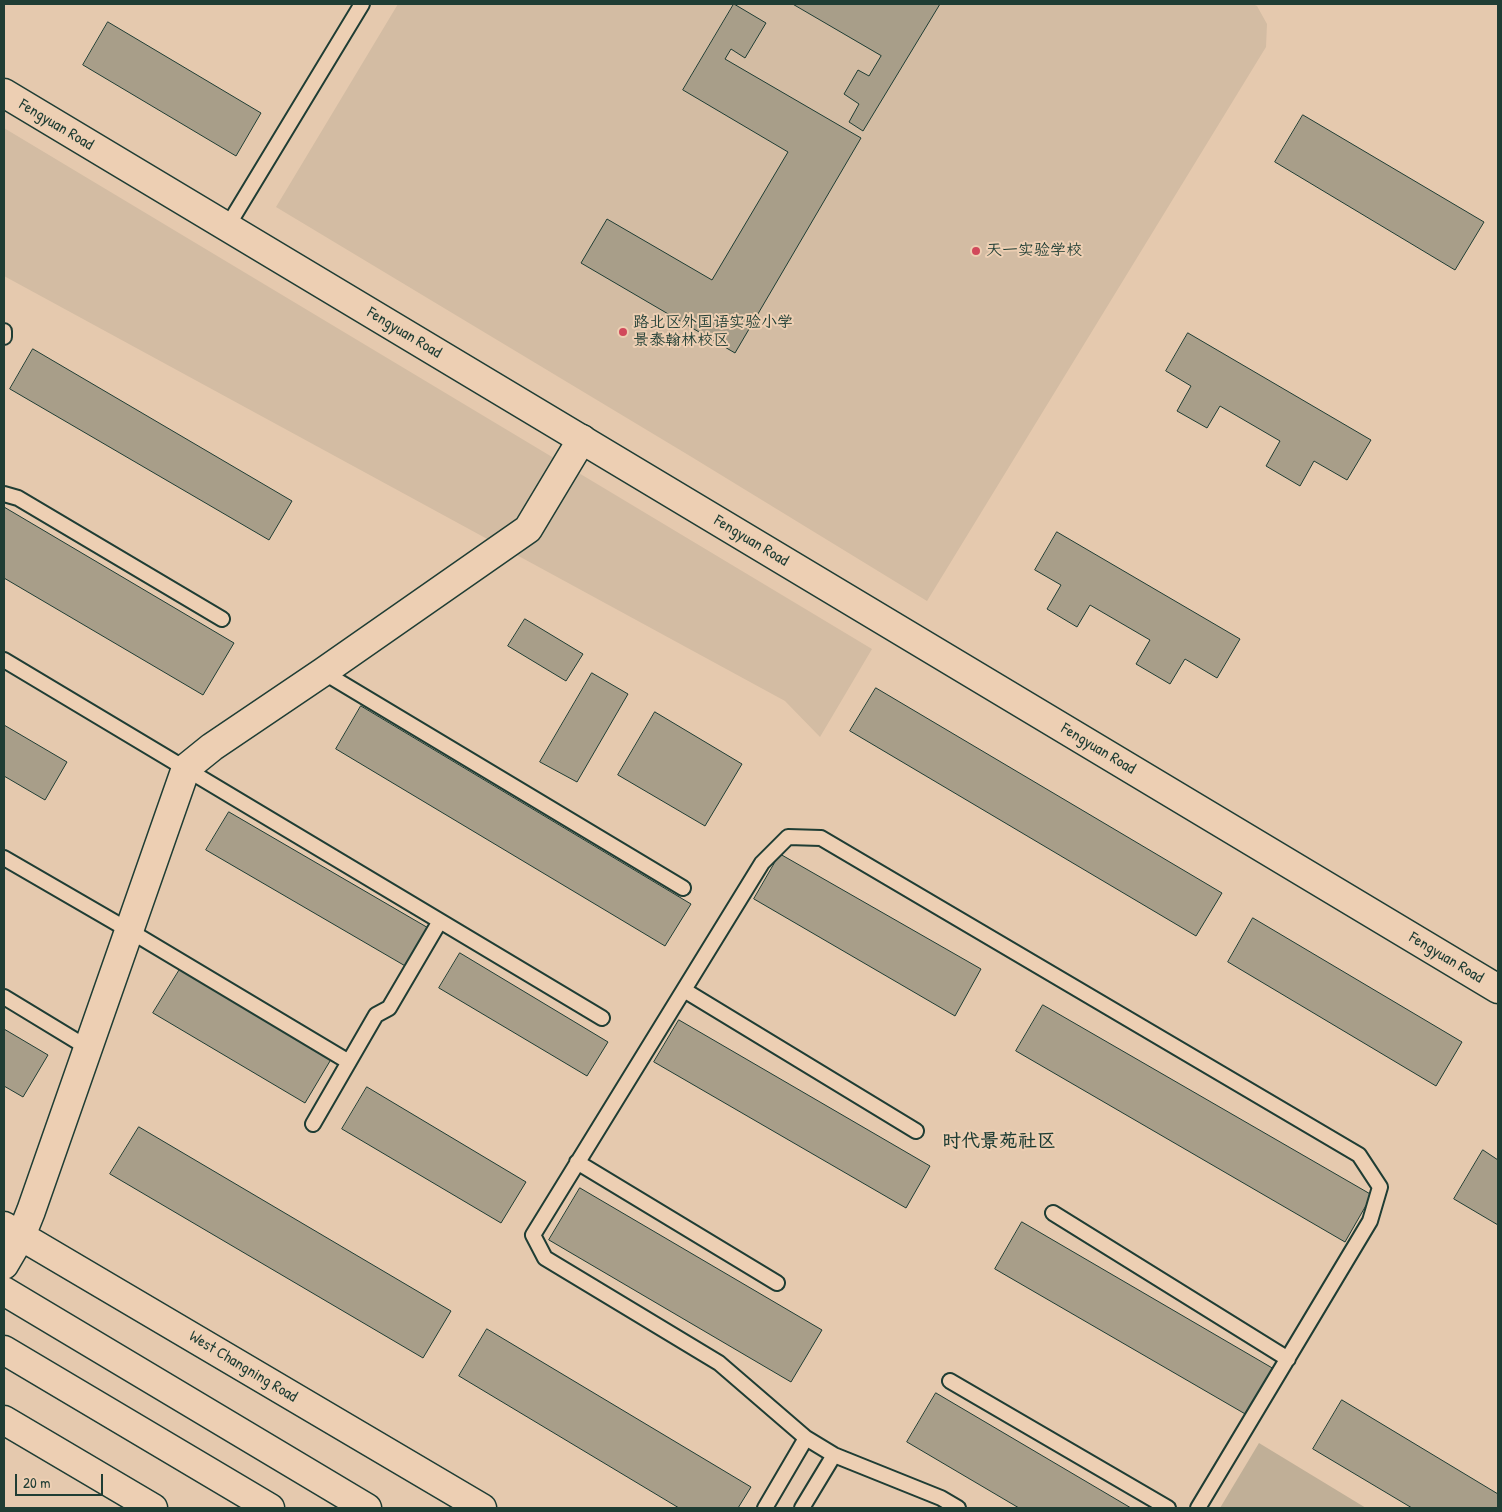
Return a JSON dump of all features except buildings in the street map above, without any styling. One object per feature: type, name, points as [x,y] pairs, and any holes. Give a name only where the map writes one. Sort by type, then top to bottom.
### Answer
[{"type":"street","name":"Fengyuan Road","points":[[4,94],[1498,989]]},
{"type":"street","points":[[4,1265],[12,1231],[32,1211],[186,768],[212,747],[528,529],[582,439]]},
{"type":"street","name":"West Changning Road","points":[[12,1231],[482,1508]]},
{"type":"street","points":[[4,1291],[367,1508]]},
{"type":"street","points":[[4,1350],[270,1508]]},
{"type":"street","points":[[4,1420],[152,1508]]},
{"type":"lane","points":[[227,227],[362,4]]},
{"type":"lane","points":[[4,331],[4,337]]},
{"type":"lane","points":[[4,494],[18,498],[222,619]]},
{"type":"lane","points":[[4,660],[602,1018]]},
{"type":"lane","points":[[323,672],[682,888]]},
{"type":"lane","points":[[958,1508],[941,1498],[834,1455],[806,1438],[719,1364],[545,1258],[533,1234],[762,863],[788,837],[821,838],[1359,1155],[1380,1187],[1370,1221],[1198,1508]]},
{"type":"lane","points":[[4,858],[348,1062]]},
{"type":"lane","points":[[313,1124],[376,1015],[390,1008],[440,921]]},
{"type":"lane","points":[[684,990],[916,1131]]},
{"type":"lane","points":[[4,997],[88,1048]]},
{"type":"lane","points":[[577,1162],[777,1283]]},
{"type":"lane","points":[[1053,1213],[1288,1359]]},
{"type":"lane","points":[[950,1381],[1168,1508]]},
{"type":"lane","points":[[765,1508],[806,1438]]},
{"type":"lane","points":[[802,1508],[834,1455]]},
{"type":"shaded area","points":[[398,4],[1253,4],[1257,6],[1267,24],[1266,47],[927,601],[276,207]]},
{"type":"shaded area","points":[[4,128],[872,649],[820,737],[785,701],[4,276]]},
{"type":"shaded area","points":[[1259,1443],[1366,1508],[1220,1508]]},
{"type":"place","name":"天一实验学校","points":[[976,251]]},
{"type":"place","name":"路北区外国语实验小学 景泰翰林校区","points":[[623,332]]},
{"type":"district","name":"时代景苑社区","points":[[999,1142]]}]
